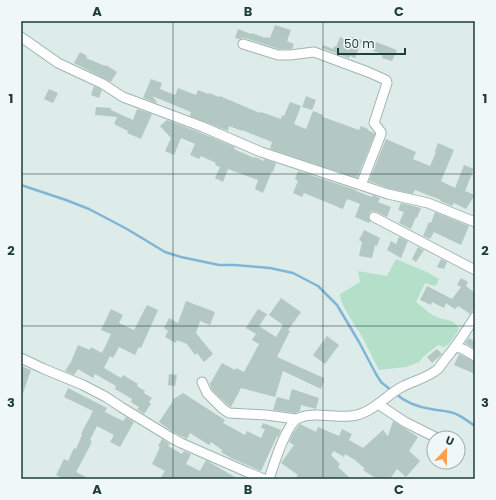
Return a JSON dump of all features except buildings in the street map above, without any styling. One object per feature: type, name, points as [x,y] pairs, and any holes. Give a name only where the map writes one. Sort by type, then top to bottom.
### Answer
[{"type":"street","points":[[21,37],[58,64],[103,84],[123,96],[203,126],[262,152],[388,194],[428,203],[475,222]]},
{"type":"street","points":[[243,44],[278,55],[314,52],[346,63],[386,80],[387,83],[374,123],[381,132],[361,184]]},
{"type":"street","points":[[374,217],[475,270]]},
{"type":"street","points":[[269,479],[286,433],[296,419],[311,415],[350,416],[362,414],[401,388],[438,369],[456,347],[475,317]]},
{"type":"street","points":[[456,347],[475,356]]},
{"type":"street","points":[[21,358],[83,385],[106,397],[181,443],[264,479]]},
{"type":"street","points":[[202,382],[207,394],[229,413],[266,415],[296,419]]},
{"type":"street","points":[[380,403],[405,422],[426,433]]},
{"type":"green space","points":[[396,259],[427,272],[439,279],[437,284],[434,286],[425,283],[416,302],[435,316],[452,321],[459,329],[449,344],[444,347],[438,345],[419,362],[406,367],[379,370],[363,338],[345,309],[340,294],[360,282],[358,271],[387,276]]},
{"type":"waterway","points":[[21,185],[89,209],[127,229],[165,252],[219,265],[270,268],[293,273],[318,286],[337,305],[381,382],[392,391]]},
{"type":"waterway","points":[[396,394],[408,402],[434,410],[453,413],[475,426]]}]
